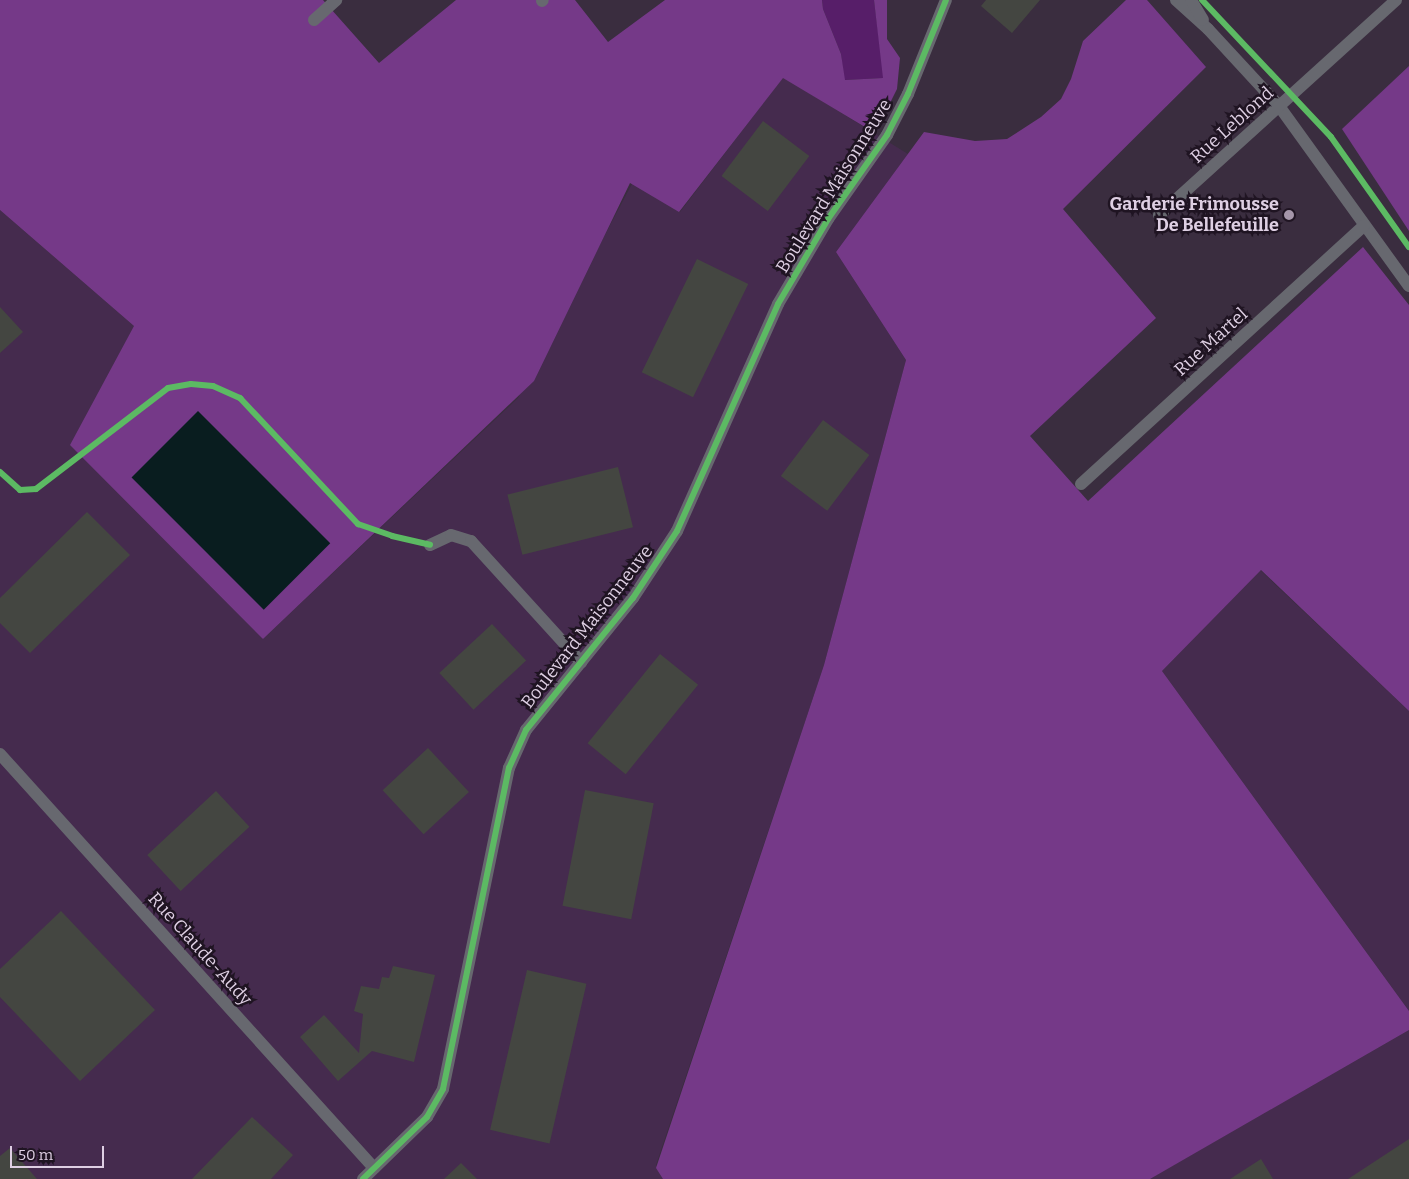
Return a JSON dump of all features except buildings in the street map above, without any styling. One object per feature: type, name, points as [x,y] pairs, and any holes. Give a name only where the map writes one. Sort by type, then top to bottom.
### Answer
[{"type":"street","points":[[314,20],[336,0]]},
{"type":"street","name":"Boulevard Maisonneuve","points":[[363,1179],[427,1117],[443,1088],[509,768],[526,730],[653,571],[677,532],[778,304],[828,220],[900,112],[946,0]]},
{"type":"street","name":"Rue Leblond","points":[[1159,215],[1396,0]]},
{"type":"street","points":[[1183,1],[1279,106],[1409,286]]},
{"type":"street","name":"Rue Martel","points":[[1081,484],[1364,226]]},
{"type":"street","points":[[430,545],[450,535],[471,541],[581,662]]},
{"type":"street","name":"Rue Claude-Audy","points":[[0,754],[374,1168]]},
{"type":"shaded area","points":[[0,0],[323,0],[379,63],[456,0],[575,0],[608,42],[665,0],[822,0],[823,9],[841,54],[845,80],[883,78],[874,0],[887,0],[887,39],[900,58],[897,89],[875,133],[783,78],[679,212],[630,183],[534,381],[263,639],[70,445],[134,326],[0,210]]},
{"type":"shaded area","points":[[822,0],[874,0],[884,78],[844,80],[841,54],[823,9]]},
{"type":"shaded area","points":[[1126,0],[1147,0],[1206,67],[1063,209],[1156,318],[1030,436],[1088,501],[1363,247],[1409,305],[1409,711],[1261,570],[1162,671],[1409,1011],[1409,1030],[1150,1179],[663,1179],[656,1168],[824,665],[906,360],[836,252],[924,132],[975,141],[1007,139],[1041,117],[1061,99],[1071,79],[1083,41]]},
{"type":"shaded area","points":[[1409,66],[1409,231],[1342,129]]},
{"type":"shaded area","points":[[783,77],[908,154],[836,252],[906,360],[824,665],[656,1165],[666,1179],[0,1179],[0,210],[134,326],[263,639],[518,398],[633,182],[680,212]]},
{"type":"shaded area","points":[[198,411],[330,543],[264,610],[132,477]]},
{"type":"shaded area","points":[[1260,570],[1409,711],[1409,1011],[1162,671]]},
{"type":"shaded area","points":[[1409,1030],[1409,1179],[1149,1179]]},
{"type":"cycle path","points":[[363,1179],[427,1117],[443,1089],[509,768],[526,730],[633,598],[677,531],[778,304],[828,219],[887,135],[908,94],[946,0]]},
{"type":"cycle path","points":[[1202,0],[1331,137],[1409,247]]},
{"type":"cycle path","points":[[0,472],[20,490],[36,489],[168,388],[191,384],[213,386],[240,398],[358,524],[392,536],[430,545]]},
{"type":"place","name":"Garderie Frimousse De Bellefeuille","points":[[1289,215]]}]
